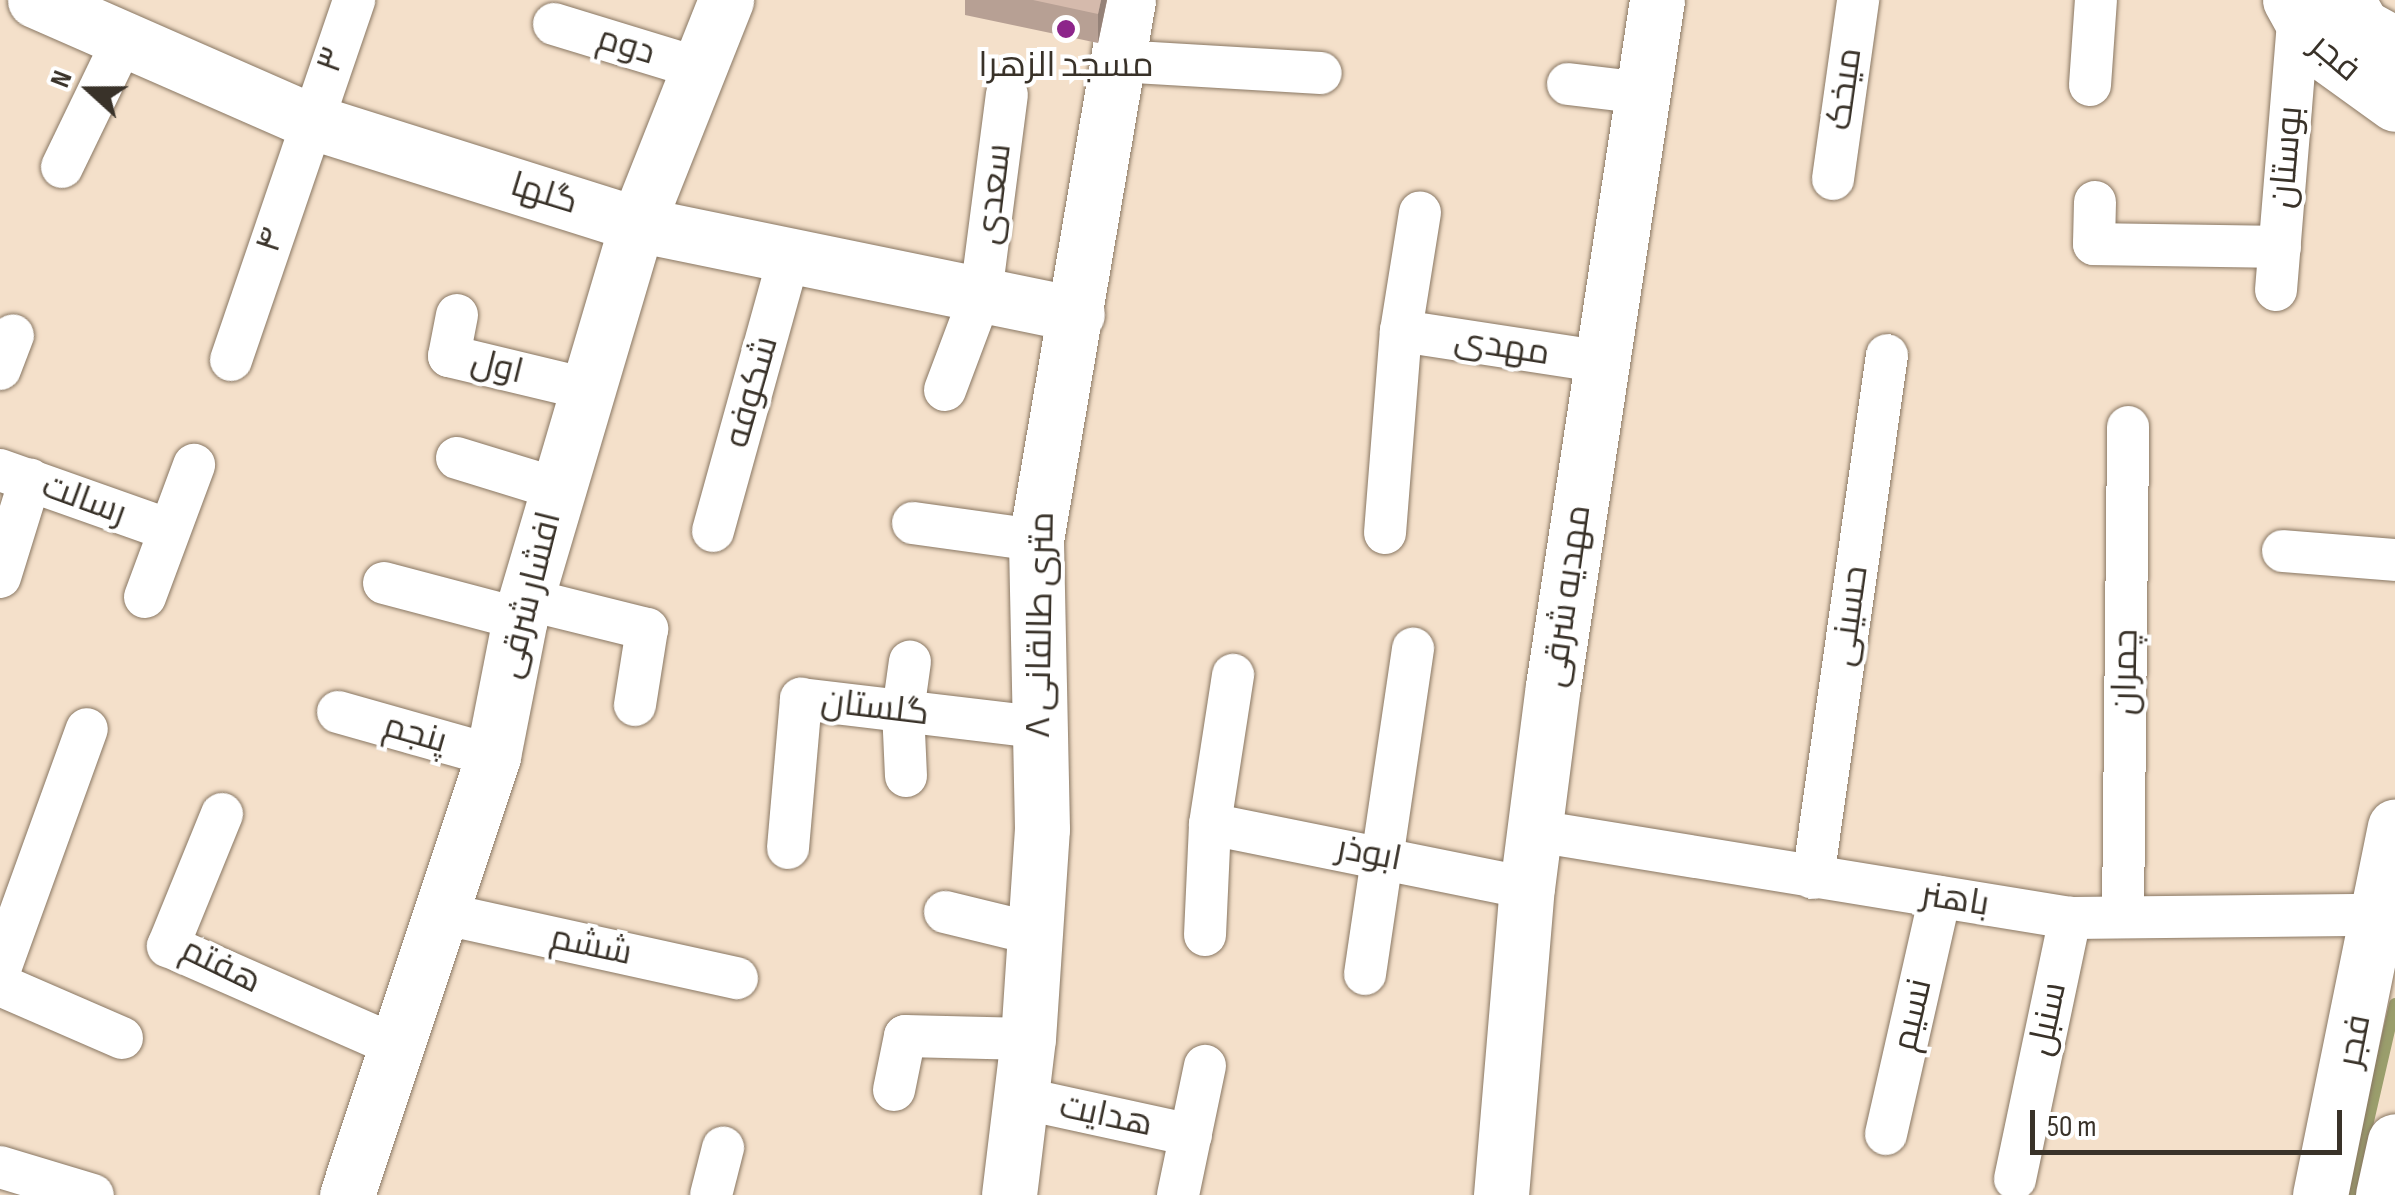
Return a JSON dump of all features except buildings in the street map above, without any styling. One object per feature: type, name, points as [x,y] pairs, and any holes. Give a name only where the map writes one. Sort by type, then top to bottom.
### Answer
[{"type":"street","name":"۳","points":[[310,121],[354,0]]},
{"type":"street","name":"افشار شرقی","points":[[347,1195],[445,914],[493,756],[523,609],[637,224],[726,0]]},
{"type":"street","name":"۸ متری طالقانی","points":[[1009,1195],[1028,1038],[1042,829],[1036,540],[1128,0]]},
{"type":"street","name":"مهدیه شرقی","points":[[1500,1195],[1527,888],[1658,0]]},
{"type":"street","name":"میخک","points":[[1833,179],[1858,0]]},
{"type":"street","points":[[2090,85],[2096,0]]},
{"type":"street","name":"فجر","points":[[2347,0],[2362,26],[2395,44]]},
{"type":"street","name":"فجر","points":[[2294,12],[2316,47],[2395,104]]},
{"type":"street","name":"بوستان","points":[[2276,290],[2294,12]]},
{"type":"street","name":"گلها","points":[[82,15],[310,121],[637,224],[1077,314]]},
{"type":"street","points":[[62,168],[82,15]]},
{"type":"street","name":"دوم","points":[[554,24],[698,68]]},
{"type":"street","points":[[1118,61],[1321,73]]},
{"type":"street","points":[[1568,84],[1644,94]]},
{"type":"street","name":"سعدی","points":[[981,294],[1007,95]]},
{"type":"street","name":"۴","points":[[231,360],[310,121]]},
{"type":"street","points":[[2095,202],[2094,244],[2280,248]]},
{"type":"street","points":[[1385,533],[1401,331],[1420,213]]},
{"type":"street","name":"شکوفه","points":[[713,531],[790,254]]},
{"type":"street","points":[[945,390],[981,294]]},
{"type":"street","name":"اول","points":[[458,315],[448,356],[586,389]]},
{"type":"street","name":"مهدی","points":[[1401,331],[1602,362]]},
{"type":"street","name":"حسینی","points":[[1813,878],[1886,355]]},
{"type":"street","name":"چمران","points":[[2123,917],[2128,427]]},
{"type":"street","points":[[457,458],[558,488]]},
{"type":"street","points":[[145,597],[194,465]]},
{"type":"street","points":[[0,577],[15,475]]},
{"type":"street","name":"رسالت","points":[[15,475],[169,530]]},
{"type":"street","points":[[912,523],[1036,540]]},
{"type":"street","points":[[2283,552],[2395,560]]},
{"type":"street","points":[[384,583],[647,630],[635,705]]},
{"type":"street","points":[[1364,974],[1413,650]]},
{"type":"street","points":[[906,776],[902,711],[910,661]]},
{"type":"street","points":[[1205,935],[1210,824],[1232,675]]},
{"type":"street","name":"گلستان","points":[[788,848],[801,699],[1038,727]]},
{"type":"street","name":"پنجم","points":[[338,712],[493,756]]},
{"type":"street","points":[[0,969],[87,729]]},
{"type":"street","name":"هفتم","points":[[222,814],[168,946],[398,1047]]},
{"type":"street","name":"ابوذر","points":[[1210,824],[1527,888]]},
{"type":"street","name":"فجر","points":[[2320,1195],[2395,827]]},
{"type":"street","name":"باهنر","points":[[1536,832],[2070,918],[2378,915]]},
{"type":"street","name":"نسیم","points":[[1886,1134],[1940,897]]},
{"type":"street","points":[[945,912],[1035,934]]},
{"type":"street","name":"ششم","points":[[445,914],[737,978]]},
{"type":"street","name":"سنبل","points":[[2014,1179],[2070,918]]},
{"type":"street","points":[[0,984],[122,1038]]},
{"type":"street","points":[[894,1090],[905,1036],[1028,1038]]},
{"type":"street","points":[[1178,1195],[1206,1066]]},
{"type":"street","name":"هدایت","points":[[1021,1098],[1191,1135]]},
{"type":"street","points":[[2383,1195],[2395,1141]]},
{"type":"street","points":[[711,1195],[723,1148]]},
{"type":"street","points":[[0,1167],[68,1192]]},
{"type":"waterway","points":[[2351,1195],[2395,1004]]},
{"type":"place","name":"مسجد الزهرا","points":[[1066,29]]}]
